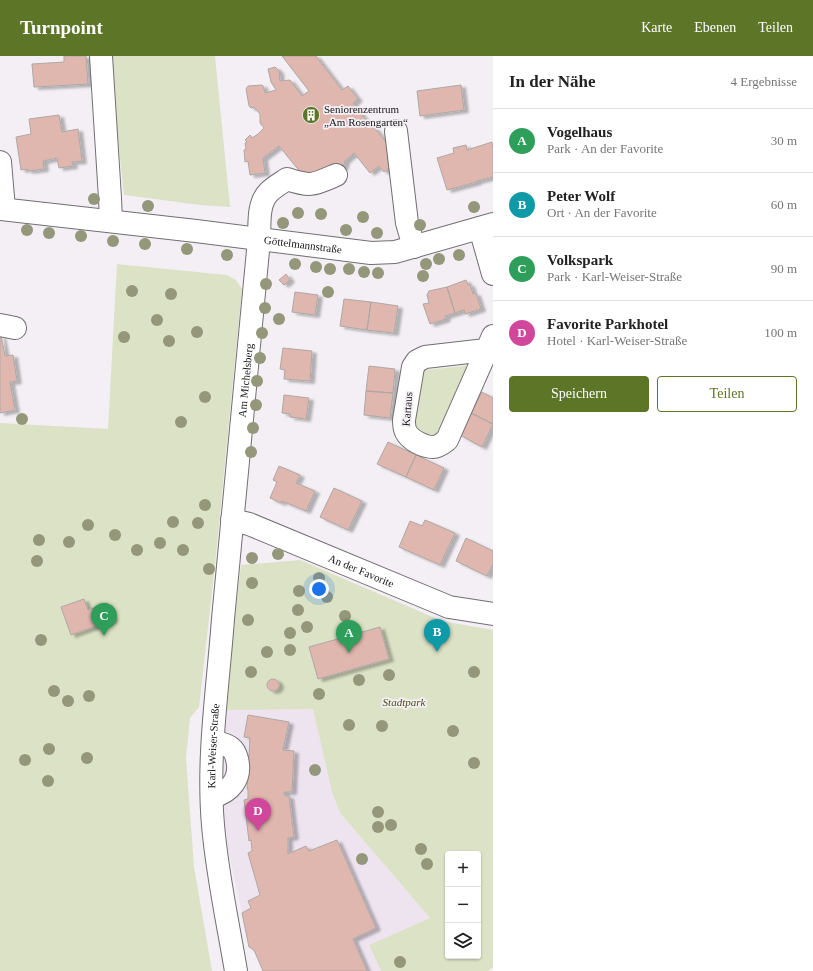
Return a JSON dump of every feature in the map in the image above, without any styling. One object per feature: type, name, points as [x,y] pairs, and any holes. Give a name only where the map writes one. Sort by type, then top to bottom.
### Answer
[{"type":"street","points":[[101,56],[111,221]]},
{"type":"street","points":[[396,131],[407,224],[414,247]]},
{"type":"street","points":[[0,162],[2,209]]},
{"type":"street","name":"Am Michelsberg","points":[[232,520],[262,203],[269,192],[287,179],[304,185],[315,184],[336,175]]},
{"type":"street","name":"Göttelmannstraße","points":[[2,209],[371,253],[395,252],[486,226]]},
{"type":"street","points":[[486,226],[493,274]]},
{"type":"street","name":"Kartaus","points":[[490,343],[447,440],[443,444],[432,447],[415,441],[406,433],[404,428],[404,420],[413,367],[417,361],[425,357],[490,343]]},
{"type":"street","name":"An der Favorite","points":[[232,520],[249,524],[449,607],[493,614]]},
{"type":"street","name":"Karl-Weiser-Straße","points":[[232,520],[213,742],[212,797],[216,853],[236,971]]},
{"type":"shaded area","points":[[313,708],[332,792],[340,813],[430,918],[369,945],[381,971],[263,971],[254,950],[249,947],[223,825],[224,710]]},
{"type":"green space","points":[[109,56],[215,56],[230,207],[200,205],[124,195]]},
{"type":"green space","points":[[117,264],[227,275],[236,280],[242,289],[215,565],[199,707],[190,718],[186,758],[194,867],[212,971],[0,971],[0,423],[108,429]]},
{"type":"green space","points":[[472,365],[442,433],[434,438],[418,434],[410,417],[420,373],[426,370]]},
{"type":"green space","name":"Stadtpark","points":[[300,560],[442,621],[493,630],[493,967],[488,971],[381,971],[369,945],[430,918],[340,813],[332,792],[313,709],[224,710],[241,565]]},
{"type":"building","points":[[64,56],[86,56],[88,84],[34,87],[32,64],[64,62]]},
{"type":"building","name":"Seniorenzentrum „Am Rosengarten“","points":[[282,56],[316,56],[342,90],[348,86],[358,99],[353,103],[371,127],[373,126],[395,153],[395,163],[384,172],[379,166],[370,173],[354,153],[345,161],[343,168],[332,164],[329,170],[323,168],[313,176],[306,174],[303,171],[301,173],[279,146],[263,158],[265,173],[250,175],[248,161],[245,162],[244,150],[246,149],[245,143],[247,142],[245,140],[250,135],[252,138],[264,128],[260,123],[260,114],[254,107],[251,108],[249,106],[246,89],[248,86],[262,85],[265,93],[276,90],[271,82],[268,69],[275,67],[279,71],[280,81],[290,80],[302,96],[309,91]]},
{"type":"building","points":[[461,85],[464,110],[420,116],[417,91]]},
{"type":"building","points":[[59,115],[62,132],[78,129],[82,161],[72,162],[73,166],[59,168],[57,158],[43,161],[44,169],[28,171],[27,169],[21,170],[16,137],[31,134],[29,119]]},
{"type":"building","points":[[492,142],[493,177],[447,190],[437,158],[454,153],[453,148],[466,145],[467,150]]},
{"type":"building","points":[[286,274],[290,280],[284,285],[279,280]]},
{"type":"building","points":[[466,280],[468,285],[470,284],[473,294],[476,293],[481,309],[465,314],[464,310],[455,313],[447,287]]},
{"type":"building","points":[[447,287],[455,313],[445,316],[446,319],[430,324],[423,304],[429,303],[427,295],[429,291]]},
{"type":"building","points":[[295,292],[318,295],[315,315],[292,312]]},
{"type":"building","points":[[344,299],[371,302],[367,330],[340,326]]},
{"type":"building","points":[[371,302],[398,306],[394,333],[367,330]]},
{"type":"building","points":[[0,335],[5,356],[13,355],[17,381],[10,382],[15,410],[0,413]]},
{"type":"building","points":[[283,348],[312,351],[310,381],[284,379],[285,370],[280,369]]},
{"type":"building","points":[[369,366],[395,369],[393,393],[366,391]]},
{"type":"building","points":[[366,391],[393,393],[390,418],[364,415]]},
{"type":"building","points":[[482,392],[493,398],[493,424],[471,413]]},
{"type":"building","points":[[284,395],[309,398],[306,419],[290,417],[290,414],[282,413]]},
{"type":"building","points":[[471,413],[493,424],[482,447],[460,435]]},
{"type":"building","points":[[388,442],[416,455],[406,477],[377,464]]},
{"type":"building","points":[[416,455],[444,468],[434,490],[406,477]]},
{"type":"building","points":[[279,466],[300,475],[296,483],[315,491],[306,511],[282,501],[281,503],[270,498],[277,482],[273,480]]},
{"type":"building","points":[[334,488],[362,501],[348,530],[320,517]]},
{"type":"building","points":[[425,520],[455,533],[440,565],[399,547],[410,521],[422,526]]},
{"type":"building","points":[[466,538],[493,551],[493,564],[487,576],[456,561]]},
{"type":"building","points":[[84,599],[88,610],[107,603],[113,620],[71,635],[61,607]]},
{"type":"building","points":[[380,627],[389,659],[318,679],[309,647]]},
{"type":"building","points":[[271,679],[275,679],[279,685],[275,691],[271,691],[267,687],[267,683]]},
{"type":"building","points":[[248,715],[289,722],[283,750],[294,751],[292,792],[284,792],[285,796],[289,796],[294,837],[288,838],[288,854],[306,846],[309,851],[337,840],[376,928],[353,939],[367,971],[263,971],[254,950],[249,947],[242,913],[251,908],[248,901],[260,895],[248,853],[252,851],[251,840],[249,841],[244,800],[248,799],[247,789],[250,738],[244,737]]},
{"type":"place","name":"Seniorenzentrum „Am Rosengarten“","points":[[311,115]]},
{"type":"place","name":"Volkspark","points":[[104,636]]},
{"type":"place","name":"Peter Wolf","points":[[437,652]]},
{"type":"place","name":"Vogelhaus","points":[[349,653]]},
{"type":"place","name":"Favorite Parkhotel","points":[[258,831]]}]
